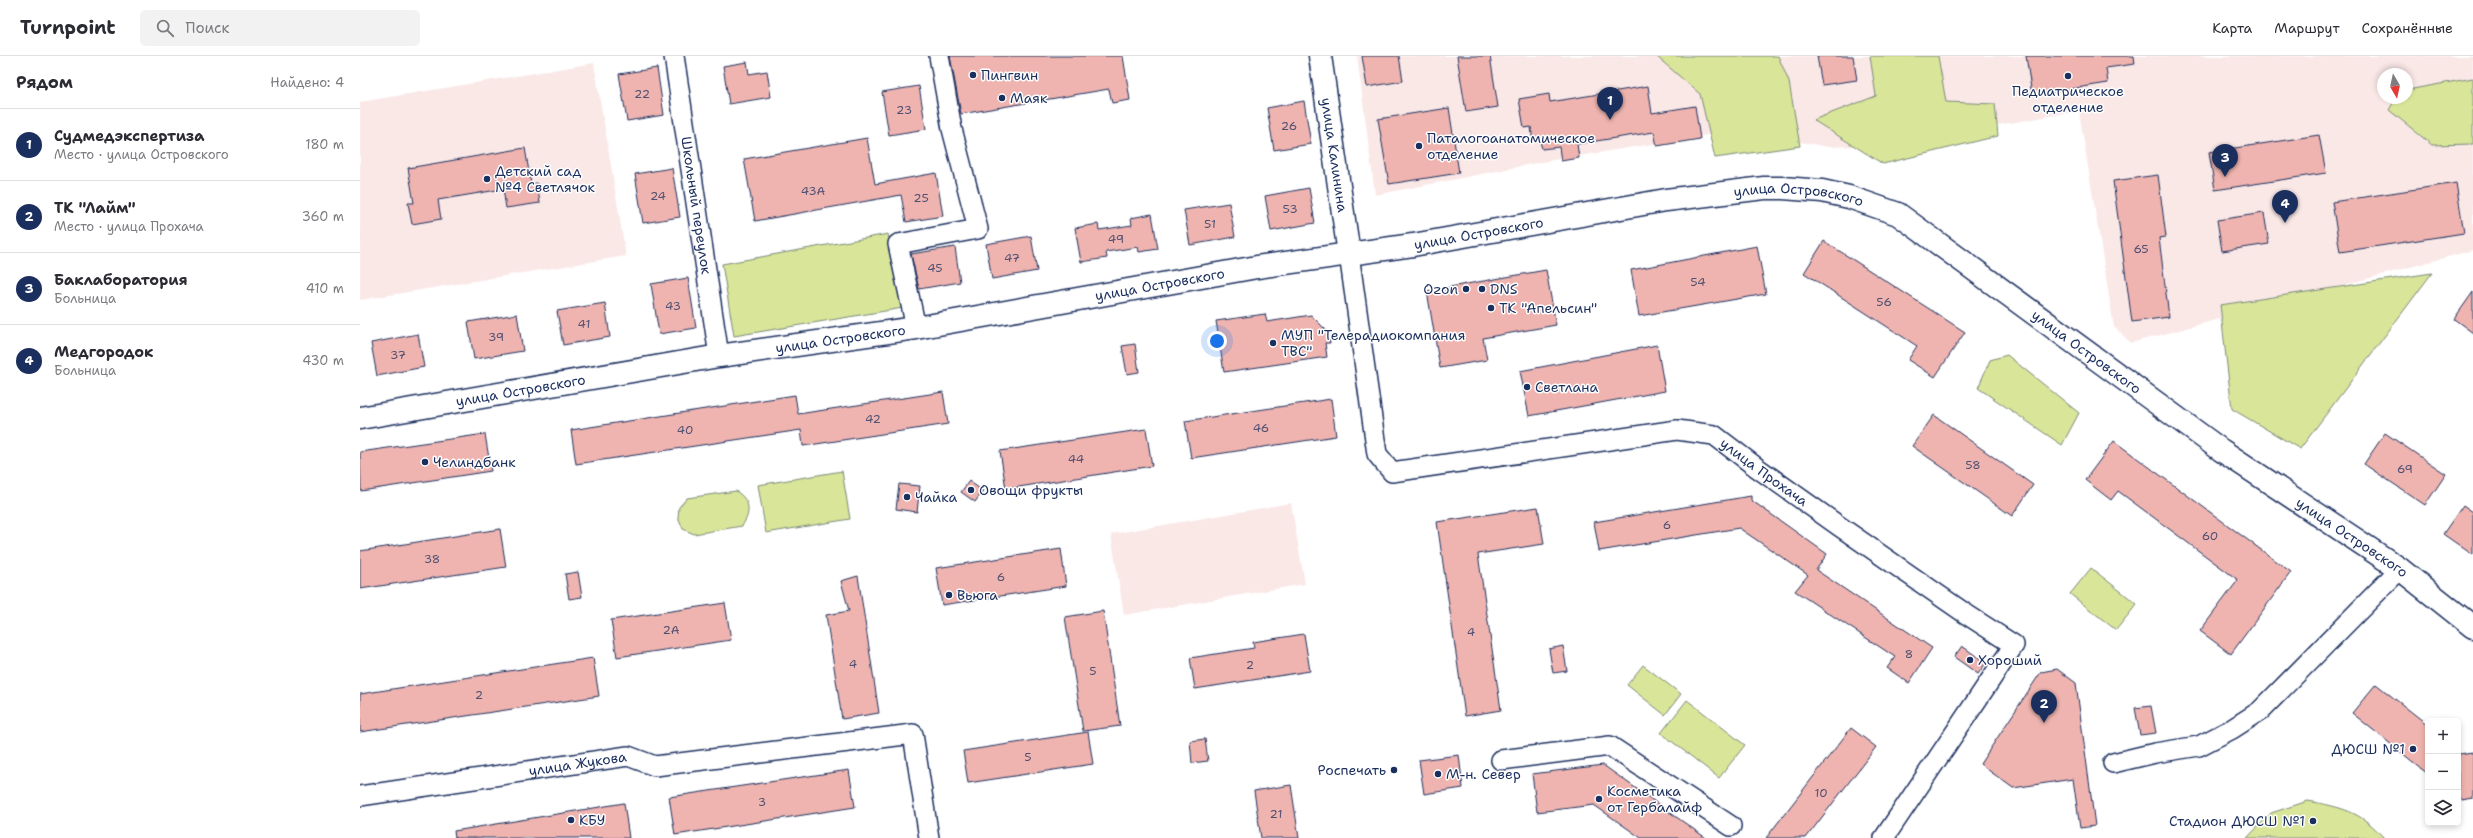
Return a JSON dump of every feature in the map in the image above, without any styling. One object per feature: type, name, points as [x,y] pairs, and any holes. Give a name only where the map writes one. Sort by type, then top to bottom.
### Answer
[{"type":"street","name":"Школьный переулок","points":[[674,56],[719,356]]},
{"type":"street","points":[[916,328],[898,244],[978,229],[952,129],[939,56]]},
{"type":"street","name":"улица Калинина","points":[[1320,56],[1349,254]]},
{"type":"street","name":"улица Островского","points":[[360,418],[719,356],[916,328],[1257,267],[1413,245],[1666,200],[1764,188],[1822,191],[1849,197],[1898,214],[2221,450],[2400,569],[2473,627]]},
{"type":"street","name":"улица Прохача","points":[[1349,254],[1377,454],[1392,472],[1677,430],[1714,435],[1756,467],[1966,614],[2014,644],[1884,838]]},
{"type":"street","points":[[2113,763],[2155,753],[2199,746],[2232,729],[2260,711],[2400,569]]},
{"type":"street","name":"улица Жукова","points":[[360,796],[628,756],[655,766],[913,734],[929,838]]},
{"type":"street","points":[[1501,760],[1610,746],[1731,826]]},
{"type":"shaded area","points":[[1357,56],[2473,56],[2473,250],[2131,343],[2114,327],[2079,111],[1882,145],[1829,147],[1734,131],[1547,161],[1375,195]]},
{"type":"shaded area","name":"Детский сад №4 Светлячок","points":[[594,63],[626,256],[360,300],[360,102]]},
{"type":"shaded area","points":[[1291,503],[1305,584],[1124,615],[1111,534]]},
{"type":"green space","points":[[1656,56],[1778,56],[1789,82],[1800,146],[1715,158],[1700,94]]},
{"type":"green space","points":[[1870,56],[1938,56],[1946,102],[1995,104],[1998,136],[1883,164],[1813,120],[1876,96]]},
{"type":"green space","points":[[2473,78],[2473,144],[2432,145],[2389,110],[2392,104],[2413,104],[2413,89]]},
{"type":"green space","points":[[888,234],[903,308],[734,336],[722,264]]},
{"type":"green space","points":[[2432,273],[2300,449],[2232,409],[2220,305]]},
{"type":"green space","points":[[2007,355],[2079,413],[2062,445],[1978,388],[1990,360]]},
{"type":"green space","points":[[842,471],[850,519],[766,533],[758,485]]},
{"type":"green space","points":[[736,491],[745,499],[748,507],[747,516],[742,526],[694,534],[683,529],[678,517],[679,507],[687,498]]},
{"type":"green space","points":[[2091,568],[2137,604],[2116,630],[2070,594]]},
{"type":"green space","points":[[1643,665],[1681,694],[1665,715],[1627,685]]},
{"type":"green space","points":[[1687,700],[1745,745],[1719,778],[1661,733]]},
{"type":"green space","name":"Стадион ДЮСШ №1","points":[[2308,801],[2340,808],[2358,816],[2367,822],[2384,838],[2247,838],[2271,813]]},
{"type":"building","points":[[950,56],[1123,56],[1130,100],[1112,103],[1109,89],[961,114]]},
{"type":"building","points":[[1362,56],[1399,56],[1403,81],[1367,87]]},
{"type":"building","points":[[1457,56],[1490,56],[1498,107],[1466,112]]},
{"type":"building","points":[[1817,56],[1853,56],[1857,80],[1822,85]]},
{"type":"building","name":"Педиатрическое отделение","points":[[2026,56],[2134,56],[2135,64],[2106,68],[2108,83],[2032,95]]},
{"type":"building","points":[[747,62],[749,74],[767,71],[771,97],[729,104],[723,66]]},
{"type":"building","points":[[657,68],[664,115],[627,121],[619,74]]},
{"type":"building","points":[[919,86],[926,129],[889,135],[882,92]]},
{"type":"building","points":[[1648,86],[1652,113],[1695,106],[1700,139],[1657,146],[1654,132],[1577,144],[1579,158],[1561,161],[1559,147],[1542,149],[1540,141],[1533,142],[1531,127],[1524,128],[1519,99],[1549,94],[1550,102]]},
{"type":"building","points":[[1304,101],[1311,144],[1274,150],[1267,108]]},
{"type":"building","name":"Паталогоанатомическое отделение","points":[[1449,108],[1459,173],[1389,184],[1378,119]]},
{"type":"building","points":[[2319,135],[2326,173],[2215,190],[2209,152]]},
{"type":"building","points":[[867,138],[875,184],[936,173],[943,216],[906,222],[901,195],[755,221],[744,159]]},
{"type":"building","points":[[525,148],[531,184],[537,183],[540,203],[506,208],[503,189],[438,200],[441,219],[412,224],[408,203],[414,203],[408,168]]},
{"type":"building","points":[[672,168],[680,217],[643,223],[635,174]]},
{"type":"building","points":[[2158,175],[2166,237],[2159,238],[2169,317],[2132,322],[2113,181]]},
{"type":"building","points":[[2456,183],[2464,233],[2340,252],[2332,202]]},
{"type":"building","points":[[1309,188],[1315,223],[1271,231],[1265,196]]},
{"type":"building","points":[[1229,203],[1235,237],[1190,245],[1184,210]]},
{"type":"building","points":[[2264,213],[2269,244],[2222,251],[2217,220]]},
{"type":"building","points":[[1152,214],[1158,249],[1139,252],[1138,247],[1106,252],[1107,258],[1081,262],[1075,228],[1098,224],[1099,230],[1132,225],[1131,218]]},
{"type":"building","points":[[1031,236],[1037,271],[992,279],[986,244]]},
{"type":"building","points":[[1824,241],[1965,332],[1935,377],[1908,360],[1917,346],[1804,273]]},
{"type":"building","points":[[1757,246],[1766,294],[1639,316],[1631,270]]},
{"type":"building","points":[[955,247],[960,282],[919,289],[911,254]]},
{"type":"building","name":"ТК \"Апельсин\"","points":[[1546,270],[1556,325],[1483,338],[1487,360],[1440,368],[1427,291]]},
{"type":"building","points":[[688,278],[696,328],[659,334],[651,284]]},
{"type":"building","points":[[2473,292],[2473,333],[2454,319]]},
{"type":"building","points":[[605,303],[610,337],[563,345],[557,311]]},
{"type":"building","points":[[517,314],[523,351],[474,359],[468,322]]},
{"type":"building","name":"МУП \"Телерадиокомпания ТВС\"","points":[[1265,314],[1267,322],[1311,315],[1328,332],[1330,343],[1325,343],[1327,357],[1224,372],[1216,321]]},
{"type":"building","points":[[418,334],[424,367],[377,376],[371,343]]},
{"type":"building","points":[[1135,344],[1139,372],[1127,374],[1122,346]]},
{"type":"building","points":[[1657,345],[1665,391],[1529,416],[1520,371]]},
{"type":"building","points":[[943,392],[948,424],[803,446],[801,430],[576,464],[571,430],[795,395],[798,414]]},
{"type":"building","points":[[1331,399],[1336,436],[1191,458],[1185,421]]},
{"type":"building","points":[[1934,415],[2033,485],[2012,516],[1912,446]]},
{"type":"building","points":[[1146,429],[1152,466],[1006,489],[1000,451]]},
{"type":"building","points":[[2385,433],[2446,474],[2425,505],[2364,464]]},
{"type":"building","name":"Челиндбанк","points":[[485,434],[491,471],[361,491],[360,452]]},
{"type":"building","points":[[2114,441],[2291,572],[2231,654],[2200,631],[2238,580],[2118,491],[2111,500],[2085,480]]},
{"type":"building","points":[[969,481],[983,491],[975,502],[961,492]]},
{"type":"building","points":[[899,484],[920,486],[917,512],[896,509]]},
{"type":"building","points":[[1751,496],[1751,500],[1827,554],[1816,570],[1932,648],[1909,683],[1887,668],[1895,657],[1795,591],[1808,575],[1739,528],[1599,551],[1594,522]]},
{"type":"building","points":[[2463,505],[2473,512],[2473,555],[2443,534]]},
{"type":"building","points":[[1538,507],[1544,544],[1478,554],[1501,710],[1465,716],[1437,522]]},
{"type":"building","points":[[500,529],[506,567],[360,589],[360,551]]},
{"type":"building","points":[[1061,549],[1066,586],[942,605],[936,568]]},
{"type":"building","points":[[578,572],[582,597],[569,599],[565,574]]},
{"type":"building","points":[[858,576],[879,713],[842,719],[826,615],[849,611],[841,581]]},
{"type":"building","points":[[725,603],[731,640],[617,657],[611,620]]},
{"type":"building","points":[[1103,611],[1120,726],[1083,731],[1065,617]]},
{"type":"building","points":[[1304,634],[1310,671],[1195,689],[1190,658],[1254,648],[1253,642]]},
{"type":"building","points":[[1563,646],[1567,671],[1553,673],[1549,649]]},
{"type":"building","name":"Хороший","points":[[1962,646],[1986,663],[1978,674],[1954,657]]},
{"type":"building","points":[[593,658],[599,696],[360,732],[360,694]]},
{"type":"building","points":[[2057,669],[2076,683],[2095,826],[2080,828],[2073,779],[2013,788],[1980,764],[2041,672]]},
{"type":"building","name":"ДЮСШ №1","points":[[2376,684],[2425,723],[2425,772],[2352,713]]},
{"type":"building","points":[[2151,706],[2156,733],[2140,735],[2135,708]]},
{"type":"building","points":[[1851,728],[1876,747],[1806,838],[1766,838]]},
{"type":"building","points":[[1088,732],[1093,764],[968,783],[963,751]]},
{"type":"building","points":[[1205,739],[1208,761],[1192,763],[1190,741]]},
{"type":"building","points":[[2473,752],[2473,799],[2463,801],[2461,799],[2461,754]]},
{"type":"building","points":[[1459,755],[1463,788],[1424,794],[1419,760]]},
{"type":"building","points":[[1603,765],[1706,838],[1641,838],[1594,805],[1537,812],[1532,774]]},
{"type":"building","points":[[849,770],[855,807],[675,835],[669,797]]},
{"type":"building","points":[[1291,785],[1299,838],[1261,838],[1254,791]]},
{"type":"building","name":"КБУ","points":[[624,803],[629,838],[455,838],[454,831]]},
{"type":"place","name":"Пингвин","points":[[973,75]]},
{"type":"place","name":"Педиатрическое отделение","points":[[2068,76]]},
{"type":"place","name":"Маяк","points":[[1002,98]]},
{"type":"place","name":"Судмедэкспертиза","points":[[1610,120]]},
{"type":"place","name":"Паталогоанатомическое отделение","points":[[1419,146]]},
{"type":"place","name":"Баклаборатория","points":[[2225,177]]},
{"type":"place","name":"Детский сад №4 Светлячок","points":[[487,179]]},
{"type":"place","name":"Медгородок","points":[[2285,223]]},
{"type":"place","name":"Ozon","points":[[1466,289]]},
{"type":"place","name":"DNS","points":[[1482,289]]},
{"type":"place","name":"ТК \"Апельсин\"","points":[[1491,308]]},
{"type":"place","name":"МУП \"Телерадиокомпания ТВС\"","points":[[1273,343]]},
{"type":"place","name":"Светлана","points":[[1527,387]]},
{"type":"place","name":"Челиндбанк","points":[[425,462]]},
{"type":"place","name":"Овощи фрукты","points":[[971,490]]},
{"type":"place","name":"Чайка","points":[[907,497]]},
{"type":"place","name":"Вьюга","points":[[949,595]]},
{"type":"place","name":"Хороший","points":[[1970,660]]},
{"type":"place","name":"ТК \"Лайм\"","points":[[2044,723]]},
{"type":"place","name":"ДЮСШ №1","points":[[2413,749]]},
{"type":"place","name":"Роспечать","points":[[1394,770]]},
{"type":"place","name":"М-н. Север","points":[[1438,774]]},
{"type":"place","name":"Косметика от Гербалайф","points":[[1599,799]]},
{"type":"place","name":"КБУ","points":[[571,820]]},
{"type":"place","name":"Стадион ДЮСШ №1","points":[[2313,821]]}]
